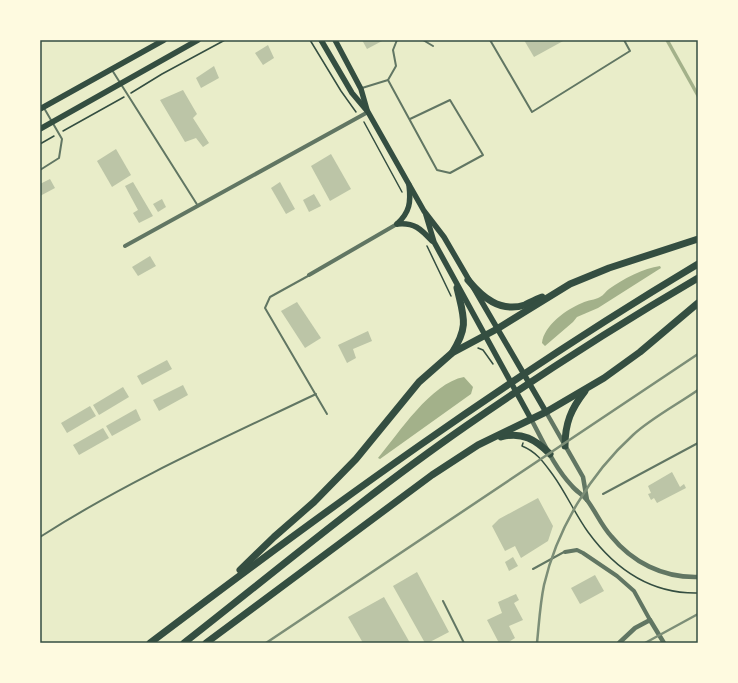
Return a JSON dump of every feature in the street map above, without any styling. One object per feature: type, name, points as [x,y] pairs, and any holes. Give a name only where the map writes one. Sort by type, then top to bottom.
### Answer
[{"type":"highway","points":[[220,590],[319,497],[356,459],[419,382],[452,353],[497,329],[570,284],[609,268],[698,238]]},
{"type":"highway","points":[[150,643],[277,547],[464,415],[582,336],[698,264]]},
{"type":"highway","points":[[184,643],[352,511],[465,427],[641,312],[698,278]]},
{"type":"highway","points":[[468,280],[486,298],[504,306],[524,305],[554,293]]},
{"type":"highway","points":[[452,353],[462,335],[464,325],[457,288]]},
{"type":"highway","points":[[206,643],[397,499],[478,445],[531,418],[547,415],[634,357],[698,303]]},
{"type":"highway","points":[[566,446],[567,422],[577,402],[587,388]]},
{"type":"highway","points":[[478,445],[506,435],[518,434],[535,440],[550,454]]},
{"type":"main road","points":[[42,108],[164,40]]},
{"type":"main road","points":[[40,129],[198,40]]},
{"type":"main road","points":[[321,40],[352,93],[368,112],[424,211],[444,237],[547,415]]},
{"type":"main road","points":[[335,40],[361,89],[368,112]]},
{"type":"main road","points":[[397,224],[408,213],[410,201],[409,183]]},
{"type":"main road","points":[[424,211],[434,242],[457,288],[531,418]]},
{"type":"main road","points":[[397,224],[406,223],[414,225],[422,230],[434,242]]},
{"type":"street","points":[[125,246],[368,112]]},
{"type":"street","points":[[309,275],[397,224]]},
{"type":"street","points":[[547,415],[566,446],[582,477],[587,500]]},
{"type":"street","points":[[531,418],[550,454],[571,486],[587,500],[601,523],[624,550],[639,562],[657,571],[677,576],[698,577]]},
{"type":"street","points":[[565,552],[577,550],[583,553],[622,580],[634,591],[664,643]]},
{"type":"street","points":[[619,643],[636,628],[650,620]]},
{"type":"lane","points":[[361,89],[388,80],[396,66],[393,50],[397,40]]},
{"type":"lane","points":[[423,40],[433,46]]},
{"type":"lane","points":[[490,40],[532,112],[630,51],[624,40]]},
{"type":"lane","points":[[111,69],[198,206]]},
{"type":"lane","points":[[388,80],[437,170],[450,173],[483,155],[450,100],[410,119]]},
{"type":"lane","points":[[40,170],[59,158],[62,139],[53,122],[42,108]]},
{"type":"lane","points":[[309,275],[270,296],[265,308],[327,414]]},
{"type":"lane","points":[[40,537],[65,521],[167,465],[316,394]]},
{"type":"lane","points":[[603,494],[698,443]]},
{"type":"lane","points":[[533,569],[565,552]]},
{"type":"lane","points":[[443,601],[464,643]]},
{"type":"path","points":[[136,90],[162,74],[225,40]]},
{"type":"path","points":[[310,40],[354,110]]},
{"type":"path","points":[[66,130],[125,97]]},
{"type":"path","points":[[365,124],[403,194]]},
{"type":"path","points":[[40,144],[55,136]]},
{"type":"path","points":[[424,241],[452,298]]},
{"type":"path","points":[[478,347],[484,351],[493,365]]},
{"type":"path","points":[[523,444],[522,446],[539,457],[563,489],[587,532],[616,563],[644,582],[662,589],[698,593]]},
{"type":"shaded area","points":[[665,40],[669,40],[698,92],[698,99]]},
{"type":"shaded area","points":[[660,266],[661,268],[598,308],[577,317],[545,346],[542,343],[547,330],[557,318],[570,309],[584,302],[600,297],[615,285],[634,274]]},
{"type":"shaded area","points":[[464,377],[473,387],[471,394],[380,459],[378,458],[416,410],[440,389],[452,381]]},
{"type":"building","points":[[362,40],[384,40],[367,49]]},
{"type":"building","points":[[524,40],[565,40],[534,57]]},
{"type":"building","points":[[268,45],[274,58],[263,65],[255,53]]},
{"type":"building","points":[[214,66],[219,78],[201,88],[196,78]]},
{"type":"building","points":[[183,90],[197,114],[193,118],[209,143],[203,147],[196,138],[185,142],[160,100]]},
{"type":"building","points":[[116,149],[131,175],[112,187],[97,161]]},
{"type":"building","points":[[331,154],[351,189],[330,201],[311,166]]},
{"type":"building","points":[[50,179],[55,188],[40,196],[40,184]]},
{"type":"building","points":[[133,182],[153,216],[139,223],[133,213],[138,210],[125,186]]},
{"type":"building","points":[[280,182],[295,209],[286,214],[271,188]]},
{"type":"building","points":[[314,194],[321,206],[309,212],[303,200]]},
{"type":"building","points":[[162,199],[166,207],[158,212],[153,204]]},
{"type":"building","points":[[150,256],[156,266],[138,276],[132,267]]},
{"type":"building","points":[[297,302],[321,338],[305,348],[281,311]]},
{"type":"building","points":[[368,331],[372,341],[353,349],[356,358],[347,363],[338,345]]},
{"type":"building","points":[[167,360],[172,369],[142,385],[137,376]]},
{"type":"building","points":[[183,385],[188,395],[159,411],[153,400]]},
{"type":"building","points":[[123,387],[129,397],[99,415],[93,405]]},
{"type":"building","points":[[90,406],[96,416],[67,433],[61,423]]},
{"type":"building","points":[[136,409],[141,420],[112,436],[106,426]]},
{"type":"building","points":[[103,428],[109,438],[79,455],[73,445]]},
{"type":"building","points":[[672,472],[680,487],[684,484],[686,488],[657,503],[654,498],[651,500],[648,494],[651,493],[648,486]]},
{"type":"building","points":[[538,498],[553,526],[548,541],[521,558],[515,546],[505,551],[492,526],[499,519]]},
{"type":"building","points":[[513,557],[518,566],[509,571],[505,562]]},
{"type":"building","points":[[417,572],[449,632],[428,643],[425,643],[393,586]]},
{"type":"building","points":[[595,575],[604,591],[580,604],[571,588]]},
{"type":"building","points":[[516,594],[519,600],[514,603],[523,620],[509,626],[515,638],[507,643],[499,643],[487,620],[502,613],[498,602]]},
{"type":"building","points":[[384,597],[410,643],[363,643],[348,617]]},
{"type":"railway","points":[[266,643],[698,354]]},
{"type":"railway","points":[[537,643],[544,585],[550,564],[557,543],[577,504],[589,485],[617,450],[633,435],[656,417],[698,390]]},
{"type":"railway","points":[[645,643],[698,614]]}]
